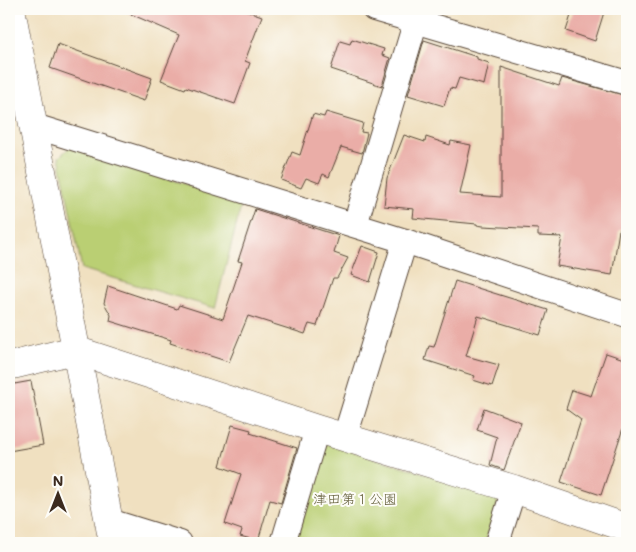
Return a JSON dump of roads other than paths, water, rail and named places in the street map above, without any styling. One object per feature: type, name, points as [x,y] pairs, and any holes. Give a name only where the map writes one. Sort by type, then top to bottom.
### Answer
[{"type":"street","points":[[11,9],[15,63],[34,126],[111,532],[180,543]]},
{"type":"street","points":[[374,9],[627,83]]},
{"type":"street","points":[[355,226],[416,20]]},
{"type":"street","points":[[34,126],[405,241],[627,315]]},
{"type":"street","points":[[345,437],[405,241]]},
{"type":"street","points":[[9,366],[75,350],[317,429],[514,489],[627,528]]},
{"type":"street","points":[[283,543],[317,429]]},
{"type":"street","points":[[497,543],[514,489]]},
{"type":"park label","name":"津田第１公園","points":[[355,499]]}]
